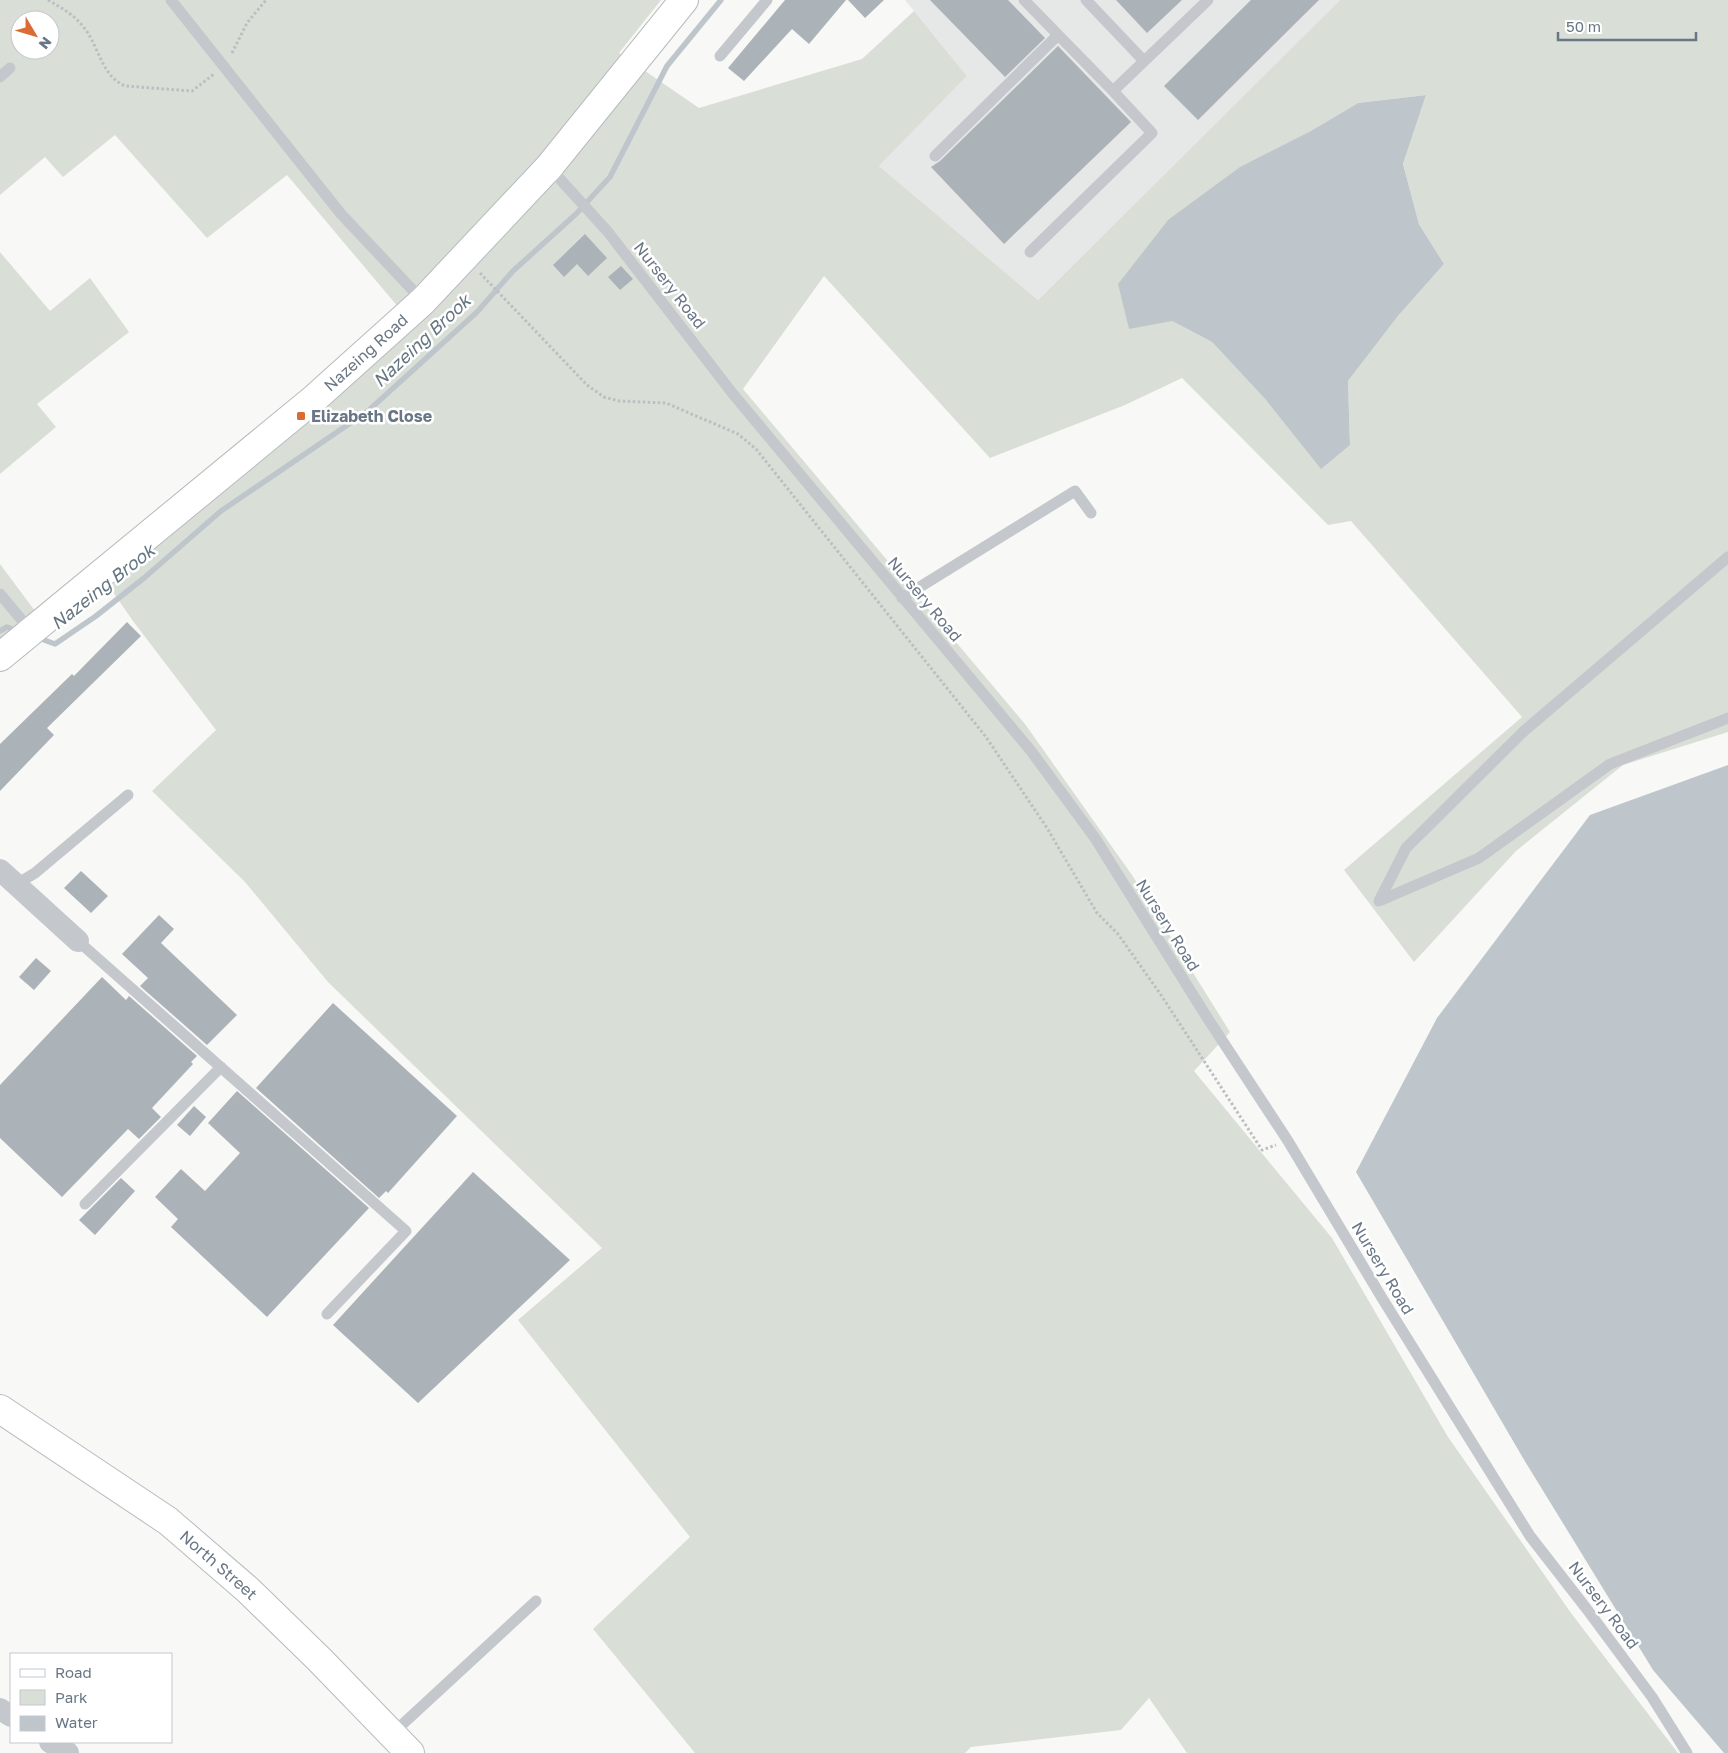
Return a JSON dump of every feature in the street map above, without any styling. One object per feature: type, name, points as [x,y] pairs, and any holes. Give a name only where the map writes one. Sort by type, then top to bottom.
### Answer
[{"type":"main road","name":"Nazeing Road","points":[[0,657],[308,404],[423,301],[549,167],[684,0]]},
{"type":"main road","name":"North Street","points":[[0,1409],[168,1521],[248,1590],[319,1659],[401,1744]]},
{"type":"street","points":[[8,878],[78,941]]},
{"type":"street","points":[[52,1743],[68,1753]]},
{"type":"lane","points":[[171,0],[341,214],[423,301]]},
{"type":"lane","points":[[720,56],[767,0]]},
{"type":"lane","points":[[1024,0],[1113,90],[1152,133],[1030,252]]},
{"type":"lane","points":[[1086,0],[1144,61]]},
{"type":"lane","points":[[1113,90],[1208,0]]},
{"type":"lane","points":[[935,156],[1058,35]]},
{"type":"lane","points":[[0,77],[10,68]]},
{"type":"lane","name":"Nursery Road","points":[[549,167],[592,214],[733,394],[1031,751],[1095,838],[1208,1019],[1288,1141],[1382,1298],[1530,1536],[1652,1697],[1687,1753]]},
{"type":"lane","points":[[902,598],[1075,490],[1091,513]]},
{"type":"lane","points":[[1728,558],[1524,731],[1406,848],[1380,901],[1479,858],[1610,764],[1728,718]]},
{"type":"lane","points":[[0,594],[31,631]]},
{"type":"lane","points":[[8,878],[35,873],[128,795]]},
{"type":"lane","points":[[78,941],[406,1231],[327,1314]]},
{"type":"lane","points":[[85,1204],[221,1067]]},
{"type":"lane","points":[[401,1744],[536,1601]]},
{"type":"path","points":[[48,0],[74,16],[84,28],[108,74],[116,82],[125,86],[192,91],[224,69],[247,23],[266,0]]},
{"type":"path","points":[[478,270],[587,385],[604,397],[619,401],[666,403],[738,434],[756,449],[986,736],[1047,828],[1097,913],[1118,934],[1161,995],[1262,1150],[1288,1141]]},
{"type":"shaded area","points":[[905,0],[1340,0],[1038,300],[879,166],[967,76]]},
{"type":"green space","points":[[0,0],[661,0],[619,53],[699,108],[862,59],[914,11],[967,76],[879,166],[1038,300],[1340,0],[1728,0],[1728,732],[1623,765],[1516,851],[1414,962],[1344,870],[1522,717],[1351,521],[1328,525],[1182,378],[1125,405],[990,458],[824,276],[743,389],[1025,724],[1132,875],[1230,1032],[1194,1071],[1332,1238],[1448,1437],[1571,1613],[1678,1753],[1187,1753],[1149,1698],[1121,1730],[971,1747],[965,1753],[695,1753],[593,1629],[690,1537],[518,1320],[602,1248],[328,982],[245,882],[152,791],[216,730],[133,621],[95,566],[229,460],[399,308],[287,175],[207,238],[115,135],[63,177],[45,157],[0,195]],"holes":[[[1426,95],[1403,164],[1419,224],[1444,264],[1398,316],[1348,381],[1350,445],[1266,400],[1212,342],[1172,321],[1309,132],[1358,103]]]},
{"type":"green space","points":[[0,252],[50,311],[90,278],[129,332],[37,404],[56,427],[0,474]]},
{"type":"green space","points":[[0,564],[38,615],[0,645]]},
{"type":"water","points":[[1426,95],[1403,164],[1419,224],[1444,264],[1398,316],[1348,381],[1350,445],[1321,469],[1266,400],[1212,342],[1172,321],[1129,329],[1118,284],[1168,220],[1240,167],[1309,132],[1358,103]]},
{"type":"water","points":[[1728,765],[1728,1753],[1724,1753],[1653,1670],[1523,1458],[1356,1172],[1437,1018],[1590,815]]},
{"type":"building","points":[[785,0],[846,0],[809,44],[792,29],[744,81],[728,68]]},
{"type":"building","points":[[848,0],[884,0],[865,18]]},
{"type":"building","points":[[930,0],[1008,0],[1045,38],[1005,77]]},
{"type":"building","points":[[1116,0],[1182,0],[1147,33]]},
{"type":"building","points":[[1251,0],[1319,0],[1198,120],[1164,86]]},
{"type":"building","points":[[1058,46],[1131,122],[1004,244],[931,167],[940,161]]},
{"type":"building","points":[[585,234],[607,258],[588,276],[577,264],[564,277],[553,265]]},
{"type":"building","points":[[621,266],[633,279],[620,290],[608,277]]},
{"type":"building","points":[[127,622],[141,636],[47,728],[54,735],[0,791],[0,744],[72,674],[74,676]]},
{"type":"building","points":[[81,871],[108,896],[91,913],[64,888]]},
{"type":"building","points":[[159,915],[174,929],[161,943],[237,1015],[207,1045],[140,986],[148,978],[122,954]]},
{"type":"building","points":[[36,958],[51,971],[34,990],[19,977]]},
{"type":"building","points":[[102,977],[126,1000],[129,996],[197,1056],[191,1062],[193,1064],[152,1108],[161,1117],[139,1139],[128,1129],[62,1197],[0,1138],[0,1085]]},
{"type":"building","points":[[333,1003],[457,1116],[388,1193],[386,1191],[379,1198],[256,1088]]},
{"type":"building","points":[[237,1091],[369,1208],[267,1317],[171,1227],[178,1219],[155,1197],[181,1169],[205,1191],[240,1153],[208,1123]]},
{"type":"building","points":[[194,1106],[206,1117],[190,1136],[177,1125]]},
{"type":"building","points":[[473,1172],[570,1260],[418,1403],[333,1325]]},
{"type":"building","points":[[121,1178],[135,1191],[95,1235],[79,1220]]},
{"type":"waterway","name":"Nazeing Brook","points":[[44,640],[55,644],[96,616],[144,578],[221,511],[368,411],[477,312],[513,271],[576,214],[610,177],[667,66],[721,0]]},
{"type":"waterway","name":"Nazeing Brook","points":[[0,631],[7,627],[10,628]]},
{"type":"place","name":"Elizabeth Close","points":[[301,416]]}]
